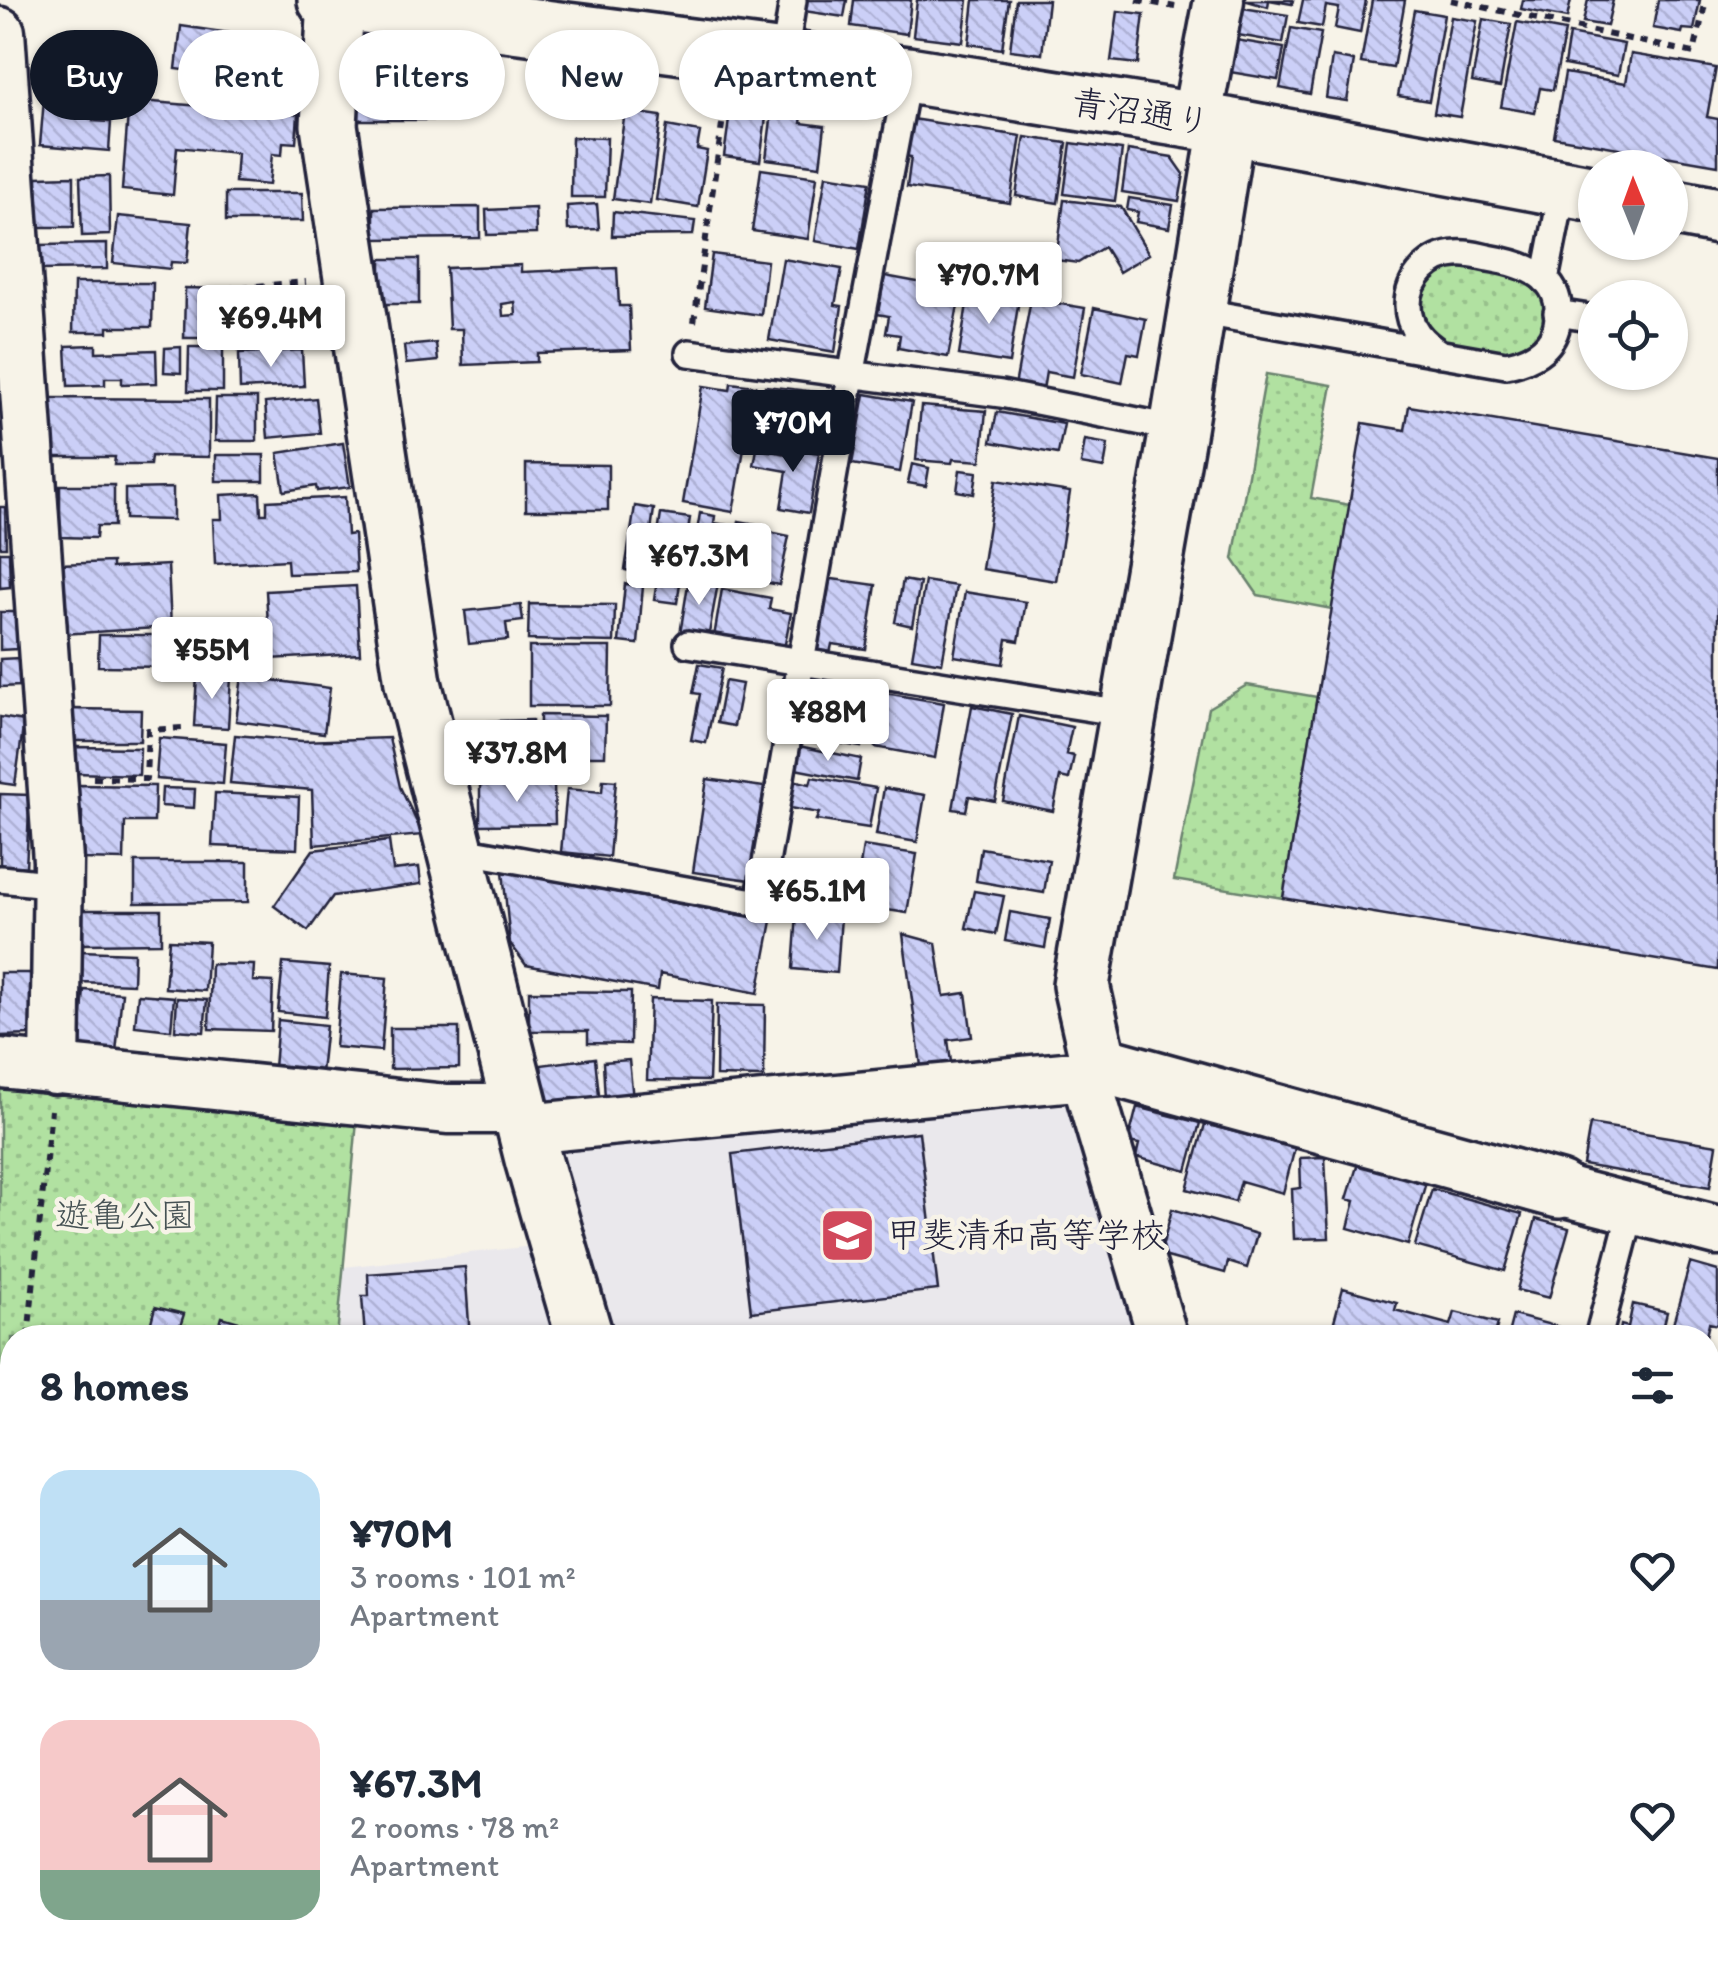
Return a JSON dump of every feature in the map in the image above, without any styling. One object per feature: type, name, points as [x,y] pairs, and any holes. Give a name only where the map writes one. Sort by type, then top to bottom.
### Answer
[{"type":"street","name":"青沼通り","points":[[333,0],[679,45]]},
{"type":"street","points":[[333,0],[329,125],[413,684],[523,1119],[582,1325]]},
{"type":"street","points":[[1160,1325],[1092,1070],[1082,985],[1197,311],[1219,0]]},
{"type":"street","points":[[0,32],[11,338],[52,778],[58,884],[55,1070]]},
{"type":"street","name":"青沼通り","points":[[912,75],[1211,123],[1578,190]]},
{"type":"street","points":[[1688,211],[1718,216]]},
{"type":"street","points":[[0,1063],[523,1119],[1092,1070],[1718,1231]]},
{"type":"lane","points":[[774,30],[793,0]]},
{"type":"lane","points":[[456,849],[760,903],[899,120]]},
{"type":"lane","points":[[1546,280],[1578,193]]},
{"type":"lane","points":[[1197,311],[1441,354],[1506,365],[1523,362],[1550,341],[1557,313],[1554,294],[1546,280],[1518,263],[1471,255],[1439,258],[1425,267],[1414,281],[1408,315],[1426,345],[1441,354]]},
{"type":"lane","points":[[1557,313],[1578,316]]},
{"type":"lane","points":[[690,353],[1001,394],[1178,429]]},
{"type":"lane","points":[[688,644],[1129,714]]},
{"type":"lane","points":[[0,879],[58,884]]},
{"type":"lane","points":[[1601,1325],[1632,1208]]},
{"type":"path","points":[[1450,0],[1694,52],[1706,0]]},
{"type":"path","points":[[690,353],[743,120]]},
{"type":"path","points":[[231,342],[231,288],[352,279]]},
{"type":"path","points":[[52,778],[146,779],[148,730],[183,728]]},
{"type":"path","points":[[29,1325],[55,1070]]},
{"type":"shaded area","name":"甲斐清和高等学校","points":[[1068,1078],[1139,1325],[608,1325],[552,1133]]},
{"type":"shaded area","points":[[541,1245],[563,1325],[338,1325],[344,1267]]},
{"type":"green space","points":[[1518,263],[1558,310],[1523,362],[1426,345],[1414,281],[1425,267]]},
{"type":"green space","points":[[1266,374],[1332,385],[1311,498],[1350,505],[1332,609],[1258,595],[1233,559]]},
{"type":"green space","points":[[1247,685],[1317,697],[1283,898],[1174,880],[1208,708]]},
{"type":"green space","name":"遊亀公園","points":[[0,1078],[357,1121],[338,1325],[0,1325]]},
{"type":"building","points":[[806,0],[847,0],[844,17],[804,11]]},
{"type":"building","points":[[854,0],[911,0],[907,30],[851,26]]},
{"type":"building","points":[[917,0],[968,0],[963,42],[913,36]]},
{"type":"building","points":[[974,0],[1009,0],[1002,49],[969,44]]},
{"type":"building","points":[[1016,0],[1048,0],[1042,54],[1010,50]]},
{"type":"building","points":[[1244,0],[1269,0],[1268,7]]},
{"type":"building","points":[[1303,0],[1366,0],[1360,33],[1335,28],[1339,8],[1326,6],[1322,27],[1298,23]]},
{"type":"building","points":[[1372,0],[1405,0],[1393,68],[1361,63]]},
{"type":"building","points":[[1523,0],[1571,0],[1567,18],[1521,9]]},
{"type":"building","points":[[1588,0],[1613,0],[1607,26],[1583,22]]},
{"type":"building","points":[[1658,0],[1700,0],[1694,30],[1683,29],[1682,33],[1653,28]]},
{"type":"building","points":[[1243,8],[1288,15],[1283,43],[1238,35]]},
{"type":"building","points":[[1414,10],[1444,15],[1429,101],[1398,96]]},
{"type":"building","points":[[1118,11],[1144,14],[1138,64],[1111,61]]},
{"type":"building","points":[[1451,17],[1477,21],[1460,117],[1434,113]]},
{"type":"building","points":[[1483,19],[1511,24],[1500,87],[1472,82]]},
{"type":"building","points":[[1517,22],[1565,31],[1553,90],[1540,88],[1535,113],[1501,107]]},
{"type":"building","points":[[1291,28],[1321,33],[1310,94],[1280,88]]},
{"type":"building","points":[[1569,34],[1624,44],[1618,75],[1564,65]]},
{"type":"building","points":[[1236,40],[1284,48],[1278,80],[1230,72]]},
{"type":"building","points":[[1631,54],[1716,68],[1707,117],[1718,119],[1718,165],[1688,160],[1688,150],[1630,150],[1554,137],[1565,73],[1626,83]]},
{"type":"building","points":[[1332,57],[1354,61],[1347,101],[1326,98]]},
{"type":"building","points":[[158,102],[178,104],[178,120],[298,120],[296,143],[283,142],[282,155],[272,154],[269,185],[235,182],[237,153],[177,147],[173,195],[122,190],[127,120],[158,120]]},
{"type":"building","points":[[661,116],[650,204],[613,199],[624,120],[659,120]]},
{"type":"building","points":[[912,119],[1021,136],[1010,203],[907,187],[911,157],[906,156]]},
{"type":"building","points":[[42,120],[111,122],[109,151],[40,145]]},
{"type":"building","points":[[729,120],[766,120],[760,161],[724,156]]},
{"type":"building","points":[[771,120],[801,120],[801,123],[825,126],[820,166],[766,159]]},
{"type":"building","points":[[667,126],[700,132],[697,149],[707,151],[698,207],[656,200]]},
{"type":"building","points":[[572,137],[607,138],[605,197],[571,197]]},
{"type":"building","points":[[1025,137],[1067,143],[1058,203],[1016,196]]},
{"type":"building","points":[[1071,143],[1122,150],[1115,201],[1064,194]]},
{"type":"building","points":[[1128,150],[1172,157],[1184,174],[1179,201],[1122,192]]},
{"type":"building","points":[[761,169],[817,177],[808,239],[752,231]]},
{"type":"building","points":[[826,175],[870,182],[859,249],[815,241]]},
{"type":"building","points":[[74,176],[74,227],[38,227],[37,177]]},
{"type":"building","points":[[109,176],[110,235],[82,236],[80,177]]},
{"type":"building","points":[[226,193],[302,193],[303,221],[226,221]]},
{"type":"building","points":[[1129,198],[1173,205],[1169,228],[1136,222],[1138,212],[1127,210]]},
{"type":"building","points":[[1064,200],[1121,207],[1149,254],[1119,272],[1104,247],[1078,263],[1056,260]]},
{"type":"building","points":[[597,204],[599,229],[568,230],[567,206]]},
{"type":"building","points":[[480,207],[480,238],[374,239],[374,208]]},
{"type":"building","points":[[535,208],[536,234],[487,235],[486,210]]},
{"type":"building","points":[[613,212],[695,221],[693,235],[612,236]]},
{"type":"building","points":[[118,216],[191,223],[187,263],[171,262],[170,269],[113,263]]},
{"type":"building","points":[[107,244],[107,269],[38,270],[38,245]]},
{"type":"building","points":[[712,254],[767,261],[761,315],[705,307]]},
{"type":"building","points":[[381,259],[419,259],[419,304],[381,304]]},
{"type":"building","points":[[783,259],[842,269],[835,305],[842,306],[835,352],[769,340]]},
{"type":"building","points":[[521,265],[521,272],[617,268],[619,306],[629,306],[631,350],[537,353],[537,362],[463,365],[462,329],[449,329],[446,268]],"holes":[[[515,302],[516,315],[503,316],[502,304]]]},
{"type":"building","points":[[885,276],[961,290],[948,357],[898,348],[900,335],[886,333],[889,316],[877,314]]},
{"type":"building","points":[[74,283],[153,283],[152,327],[73,332]]},
{"type":"building","points":[[185,288],[227,289],[226,338],[184,338]]},
{"type":"building","points":[[969,291],[1019,299],[1009,363],[959,355]]},
{"type":"building","points":[[323,293],[325,340],[238,343],[236,296]]},
{"type":"building","points":[[1031,299],[1085,308],[1073,377],[1046,372],[1043,390],[1015,386]]},
{"type":"building","points":[[1094,308],[1146,319],[1139,355],[1128,353],[1122,383],[1081,374]]},
{"type":"building","points":[[436,343],[438,361],[406,364],[404,346]]},
{"type":"building","points":[[96,345],[96,352],[156,350],[157,383],[122,384],[122,378],[105,378],[105,385],[68,386],[66,346]]},
{"type":"building","points":[[181,347],[181,373],[164,372],[165,348]]},
{"type":"building","points":[[189,347],[223,347],[223,391],[188,391]]},
{"type":"building","points":[[302,350],[304,386],[240,389],[239,353]]},
{"type":"building","points":[[731,383],[755,386],[733,512],[683,503],[703,386],[730,390]]},
{"type":"building","points":[[765,386],[826,393],[820,437],[803,435],[802,441],[759,436]]},
{"type":"building","points":[[865,394],[912,402],[900,472],[852,464]]},
{"type":"building","points":[[51,398],[209,399],[209,457],[151,456],[150,465],[114,465],[115,457],[51,457]]},
{"type":"building","points":[[216,398],[257,398],[257,441],[215,441]]},
{"type":"building","points":[[316,398],[320,433],[268,438],[265,403]]},
{"type":"building","points":[[921,406],[986,411],[981,461],[916,460]]},
{"type":"building","points":[[1409,406],[1718,458],[1718,970],[1283,898],[1363,423],[1405,430]]},
{"type":"building","points":[[997,412],[1064,424],[1058,454],[991,442]]},
{"type":"building","points":[[1085,440],[1108,444],[1104,468],[1081,464]]},
{"type":"building","points":[[343,443],[350,487],[317,491],[316,486],[284,491],[278,453]]},
{"type":"building","points":[[789,448],[819,453],[809,513],[781,508],[787,471],[754,465],[757,449],[788,454]]},
{"type":"building","points":[[216,455],[264,455],[264,481],[216,481]]},
{"type":"building","points":[[526,464],[608,465],[608,510],[526,510]]},
{"type":"building","points":[[912,464],[929,468],[926,486],[908,483]]},
{"type":"building","points":[[960,470],[977,472],[974,494],[957,491]]},
{"type":"building","points":[[996,480],[1070,492],[1056,581],[982,569]]},
{"type":"building","points":[[60,485],[114,485],[114,526],[97,526],[96,538],[60,537]]},
{"type":"building","points":[[173,488],[173,520],[125,519],[125,489]]},
{"type":"building","points":[[260,493],[261,514],[267,514],[267,501],[345,497],[347,535],[354,534],[356,572],[288,574],[287,560],[215,564],[213,519],[222,519],[221,495]]},
{"type":"building","points":[[635,506],[654,509],[645,574],[625,570]]},
{"type":"building","points":[[0,507],[5,507],[6,547],[0,547]]},
{"type":"building","points":[[700,513],[715,516],[714,523],[733,526],[725,574],[691,568]]},
{"type":"building","points":[[661,514],[690,518],[677,603],[654,600],[659,568],[653,567]]},
{"type":"building","points":[[739,521],[789,536],[779,585],[728,575]]},
{"type":"building","points":[[0,552],[9,552],[10,587],[0,588]]},
{"type":"building","points":[[112,562],[112,568],[168,565],[171,627],[63,634],[59,564]]},
{"type":"building","points":[[689,578],[718,583],[708,639],[680,634]]},
{"type":"building","points":[[825,578],[876,585],[866,649],[832,644],[830,654],[814,652]]},
{"type":"building","points":[[903,580],[920,583],[912,626],[895,622]]},
{"type":"building","points":[[925,581],[956,586],[942,663],[912,658]]},
{"type":"building","points":[[625,584],[643,586],[638,644],[619,642]]},
{"type":"building","points":[[356,586],[360,654],[270,659],[266,591]]},
{"type":"building","points":[[722,589],[771,598],[769,609],[791,613],[784,649],[714,637]]},
{"type":"building","points":[[965,592],[1026,602],[1019,641],[1007,639],[1003,664],[954,656]]},
{"type":"building","points":[[529,604],[615,605],[614,642],[528,640]]},
{"type":"building","points":[[521,605],[523,621],[506,623],[508,640],[469,644],[465,611]]},
{"type":"building","points":[[0,612],[16,612],[17,649],[0,650]]},
{"type":"building","points":[[99,635],[170,635],[170,667],[98,666]]},
{"type":"building","points":[[529,647],[611,647],[610,706],[529,706]]},
{"type":"building","points":[[19,658],[20,686],[0,687],[0,659]]},
{"type":"building","points":[[699,664],[722,668],[706,743],[691,740],[700,694],[693,693]]},
{"type":"building","points":[[197,675],[231,677],[228,728],[194,726]]},
{"type":"building","points":[[242,676],[330,688],[324,733],[236,721]]},
{"type":"building","points":[[725,681],[742,684],[734,726],[717,723]]},
{"type":"building","points":[[815,681],[871,691],[861,747],[805,737]]},
{"type":"building","points":[[879,692],[944,703],[935,758],[875,747],[877,735],[871,734]]},
{"type":"building","points":[[972,706],[1012,714],[995,801],[969,796],[966,811],[953,809]]},
{"type":"building","points":[[73,709],[141,710],[140,741],[73,741]]},
{"type":"building","points":[[540,715],[606,716],[605,756],[559,756],[559,774],[539,773]]},
{"type":"building","points":[[1019,716],[1072,727],[1066,754],[1074,756],[1069,779],[1060,777],[1053,811],[1003,801]]},
{"type":"building","points":[[0,717],[24,721],[15,785],[0,783]]},
{"type":"building","points":[[532,720],[533,777],[461,778],[460,722]]},
{"type":"building","points":[[235,735],[302,741],[389,738],[400,787],[423,835],[314,845],[312,790],[230,783]]},
{"type":"building","points":[[159,738],[226,743],[223,784],[156,779]]},
{"type":"building","points":[[799,746],[861,759],[857,781],[795,769]]},
{"type":"building","points":[[76,747],[140,748],[139,775],[75,773]]},
{"type":"building","points":[[812,777],[876,788],[869,828],[816,820],[819,813],[789,808],[793,780],[810,784]]},
{"type":"building","points":[[707,779],[764,787],[750,880],[693,872]]},
{"type":"building","points":[[603,780],[616,781],[609,857],[561,852],[567,789],[602,792]]},
{"type":"building","points":[[554,784],[555,824],[480,825],[480,785]]},
{"type":"building","points":[[78,785],[155,786],[154,822],[125,822],[124,860],[81,859]]},
{"type":"building","points":[[162,788],[195,789],[194,808],[161,806]]},
{"type":"building","points":[[884,788],[925,795],[917,842],[876,835]]},
{"type":"building","points":[[215,793],[299,797],[297,849],[212,846]]},
{"type":"building","points":[[0,794],[30,795],[26,867],[0,866]]},
{"type":"building","points":[[389,841],[393,870],[419,867],[421,884],[333,896],[308,931],[274,906],[313,850]]},
{"type":"building","points":[[863,846],[917,854],[907,913],[874,908],[875,901],[855,898]]},
{"type":"building","points":[[981,848],[1049,860],[1044,893],[976,881]]},
{"type":"building","points":[[135,862],[248,862],[248,902],[135,903]]},
{"type":"building","points":[[503,871],[772,921],[758,993],[660,974],[658,990],[526,965],[510,943]]},
{"type":"building","points":[[974,891],[1004,896],[996,934],[966,928]]},
{"type":"building","points":[[83,910],[161,910],[161,943],[83,944]]},
{"type":"building","points":[[1010,912],[1050,919],[1045,948],[1005,941]]},
{"type":"building","points":[[797,913],[841,917],[837,973],[793,969]]},
{"type":"building","points":[[903,934],[936,943],[944,996],[966,993],[972,1037],[948,1040],[951,1062],[921,1066]]},
{"type":"building","points":[[169,940],[208,942],[205,991],[165,988]]},
{"type":"building","points":[[80,951],[134,953],[133,984],[79,982]]},
{"type":"building","points":[[283,963],[329,967],[325,1017],[278,1012]]},
{"type":"building","points":[[211,964],[254,965],[253,981],[273,982],[271,1031],[209,1029]]},
{"type":"building","points":[[0,973],[31,973],[33,1035],[0,1036]]},
{"type":"building","points":[[341,974],[387,978],[381,1051],[335,1047]]},
{"type":"building","points":[[84,990],[122,993],[116,1052],[79,1048]]},
{"type":"building","points":[[529,991],[631,992],[630,1044],[588,1043],[588,1031],[529,1031]]},
{"type":"building","points":[[138,994],[174,997],[171,1030],[135,1026]]},
{"type":"building","points":[[177,998],[207,1000],[204,1032],[175,1030]]},
{"type":"building","points":[[650,999],[712,1001],[709,1081],[647,1080]]},
{"type":"building","points":[[717,1004],[765,1005],[764,1077],[716,1076]]},
{"type":"building","points":[[278,1020],[326,1025],[321,1073],[274,1068]]},
{"type":"building","points":[[390,1028],[459,1028],[459,1068],[390,1069]]},
{"type":"building","points":[[595,1058],[600,1104],[546,1110],[541,1065]]},
{"type":"building","points":[[629,1060],[633,1099],[605,1100],[603,1062]]},
{"type":"building","points":[[1137,1107],[1200,1123],[1187,1171],[1136,1157],[1139,1144],[1128,1142]]},
{"type":"building","points":[[1205,1124],[1295,1148],[1283,1193],[1241,1181],[1235,1202],[1187,1189]]},
{"type":"building","points":[[1590,1124],[1717,1145],[1710,1187],[1583,1165]]},
{"type":"building","points":[[919,1132],[938,1290],[751,1312],[732,1154]]},
{"type":"building","points":[[1325,1157],[1329,1238],[1294,1239],[1292,1189],[1301,1188],[1300,1158]]},
{"type":"building","points":[[1358,1163],[1426,1182],[1408,1245],[1348,1228],[1355,1201],[1347,1199]]},
{"type":"building","points":[[1432,1189],[1522,1214],[1505,1271],[1415,1246]]},
{"type":"building","points":[[1172,1209],[1257,1234],[1247,1268],[1228,1262],[1225,1273],[1160,1255]]},
{"type":"building","points":[[1536,1219],[1569,1228],[1549,1298],[1517,1290]]},
{"type":"building","points":[[1690,1263],[1718,1271],[1718,1325],[1673,1325]]},
{"type":"building","points":[[465,1267],[469,1325],[364,1325],[362,1296],[369,1296],[368,1274]]},
{"type":"building","points":[[1343,1288],[1397,1303],[1395,1310],[1451,1325],[1333,1325]]},
{"type":"building","points":[[1633,1304],[1667,1312],[1664,1325],[1628,1325]]},
{"type":"building","points":[[155,1307],[184,1314],[180,1325],[150,1325]]},
{"type":"building","points":[[1455,1312],[1497,1325],[1451,1325]]},
{"type":"building","points":[[1513,1315],[1551,1325],[1510,1325]]},
{"type":"building","points":[[222,1317],[249,1325],[220,1325]]},
{"type":"place","name":"甲斐清和高等学校","points":[[847,1235]]}]
